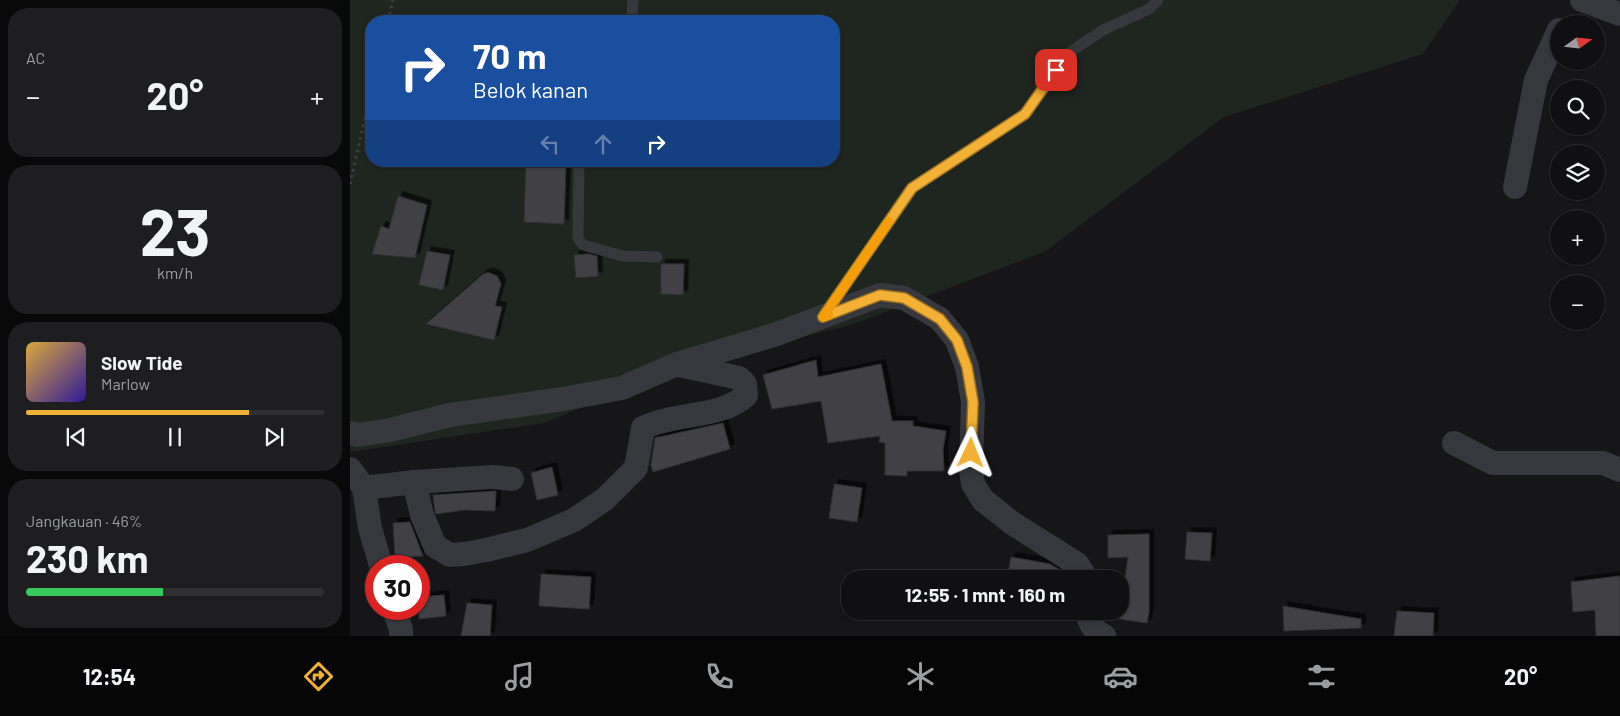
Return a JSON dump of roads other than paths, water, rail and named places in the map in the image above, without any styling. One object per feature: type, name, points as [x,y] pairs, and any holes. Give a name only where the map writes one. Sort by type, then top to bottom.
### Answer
[{"type":"street","points":[[1566,15],[1573,0]]},
{"type":"street","points":[[1582,0],[1620,14]]},
{"type":"street","points":[[1515,187],[1536,80],[1550,50]]},
{"type":"street","points":[[350,434],[358,435],[390,430],[450,415],[563,399],[622,388],[677,364],[774,335],[880,295],[904,298],[940,319],[957,340],[967,367],[973,402],[971,470],[973,484],[983,500],[1012,523],[1077,564],[1081,570]]},
{"type":"street","points":[[414,482],[422,515],[435,546],[450,555],[471,553],[527,540],[574,520],[604,499],[636,468],[644,428],[659,422],[730,406],[746,395],[746,384],[739,378],[677,364]]},
{"type":"street","points":[[1454,443],[1493,463],[1603,463],[1620,470]]},
{"type":"street","points":[[350,469],[364,488],[370,528],[378,555]]},
{"type":"street","points":[[364,488],[414,482],[493,477],[512,479]]},
{"type":"street","points":[[398,620],[401,636]]},
{"type":"lane","points":[[632,15],[633,0]]},
{"type":"lane","points":[[823,317],[912,188],[1025,114],[1066,55],[1102,30],[1149,9],[1158,0]]},
{"type":"lane","points":[[579,167],[578,238],[580,242],[583,245],[623,256],[657,257]]}]
